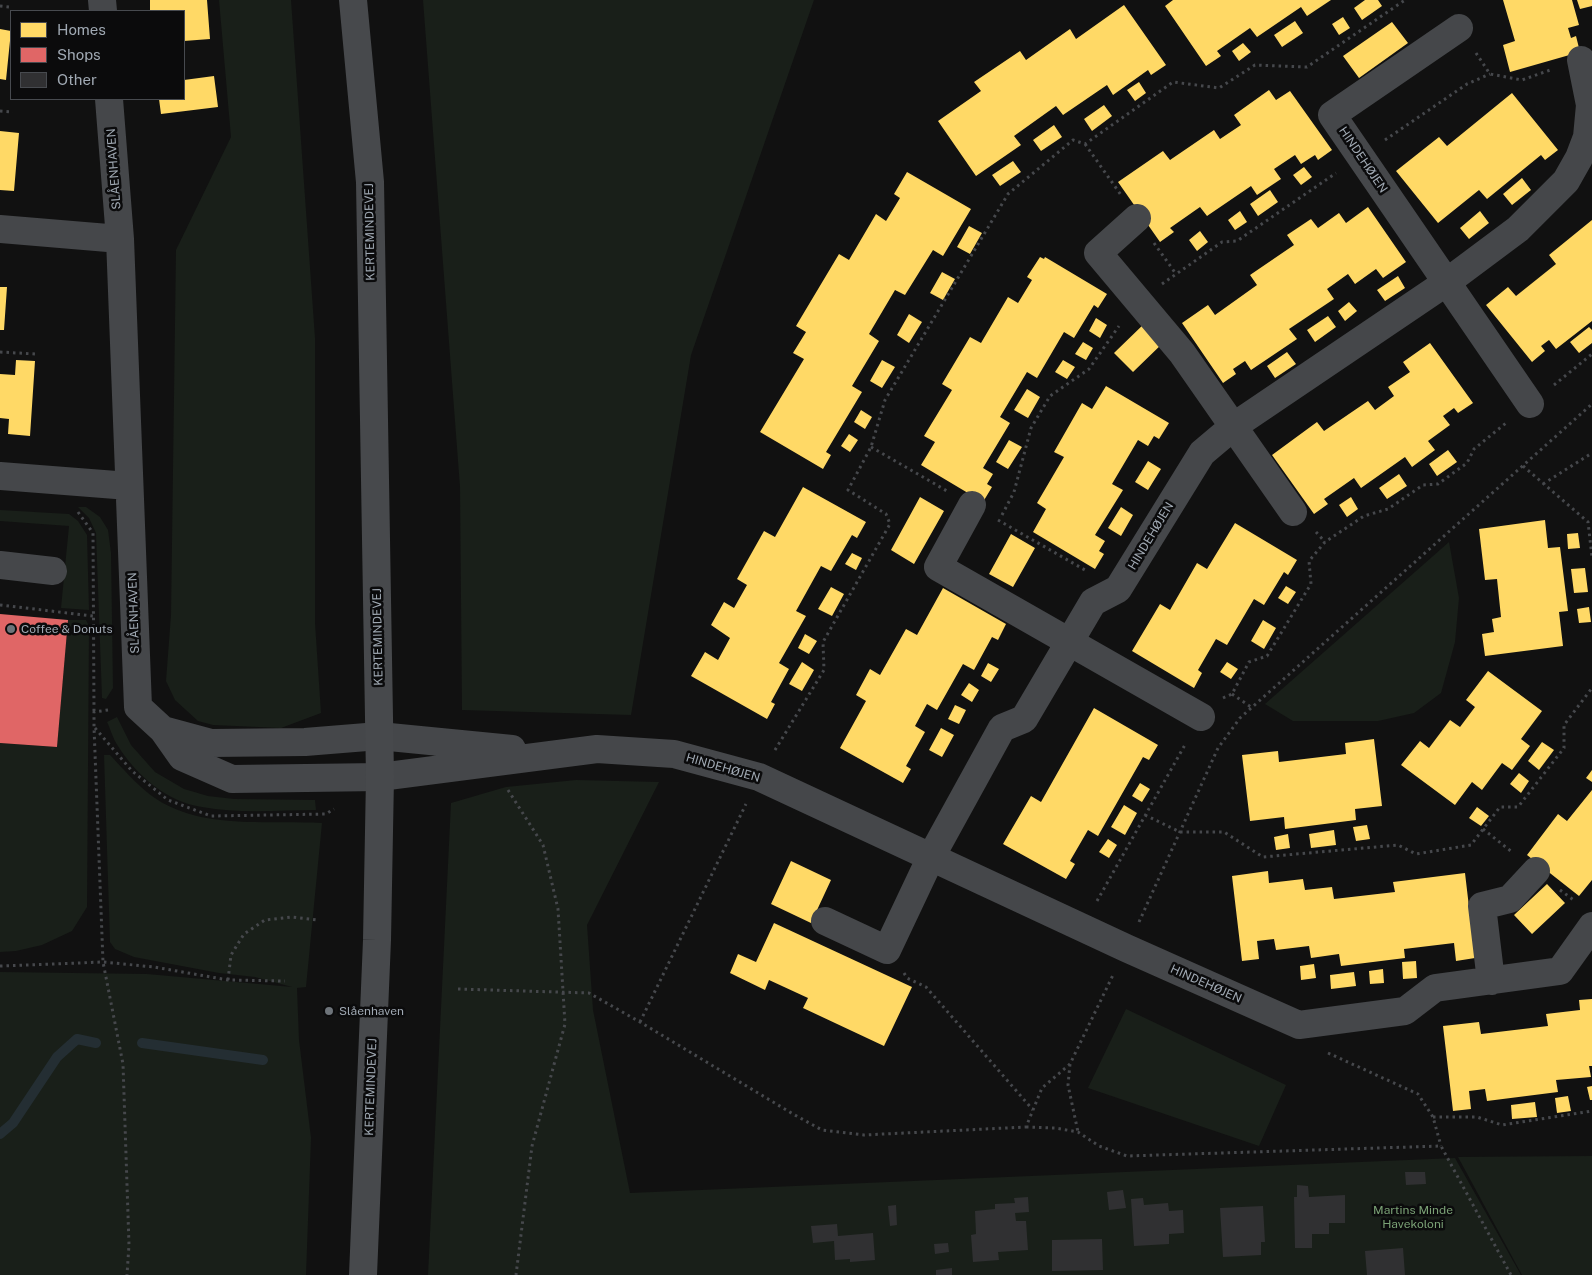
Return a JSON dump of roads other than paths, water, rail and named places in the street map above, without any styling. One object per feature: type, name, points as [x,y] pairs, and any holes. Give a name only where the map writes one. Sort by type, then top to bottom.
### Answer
[{"type":"main road","name":"KERTEMINDEVEJ","points":[[353,0],[370,182],[380,777],[377,940],[363,1275]]},
{"type":"street","name":"HINDEHØJEN","points":[[1459,28],[1332,115],[1530,404]]},
{"type":"street","name":"HINDEHØJEN","points":[[826,921],[887,950],[930,857],[1002,728],[1024,719],[1093,602],[1118,589],[1202,453],[1234,426],[1447,282],[1518,229],[1566,181],[1579,158],[1587,137],[1590,105],[1581,60]]},
{"type":"street","name":"SLÅENHAVEN","points":[[110,100],[120,239],[138,707],[163,730]]},
{"type":"street","points":[[1137,218],[1098,253],[1182,353],[1293,512]]},
{"type":"street","points":[[0,229],[120,239]]},
{"type":"street","points":[[0,476],[129,486]]},
{"type":"street","points":[[972,505],[938,567],[1202,717]]},
{"type":"street","points":[[0,565],[53,570]]},
{"type":"street","points":[[163,730],[211,743],[305,742],[379,736]]},
{"type":"street","points":[[163,730],[182,757],[232,780],[380,777]]},
{"type":"street","name":"HINDEHØJEN","points":[[379,736],[558,754]]},
{"type":"street","name":"HINDEHØJEN","points":[[380,777],[597,749],[674,754],[759,777],[1126,948],[1299,1026],[1405,1011],[1435,988],[1491,980]]},
{"type":"street","points":[[1536,871],[1510,899],[1482,906],[1491,980],[1560,971],[1592,926]]},
{"type":"waterway","points":[[0,1134],[13,1123],[57,1057],[77,1039],[96,1043]]},
{"type":"waterway","points":[[142,1043],[263,1060]]},
{"type":"place","name":"Coffee & Donuts","points":[[11,629]]},
{"type":"place","name":"Slåenhaven","points":[[329,1011]]},
{"type":"park label","name":"Martins Minde Havekoloni","points":[[1413,1217]]}]
